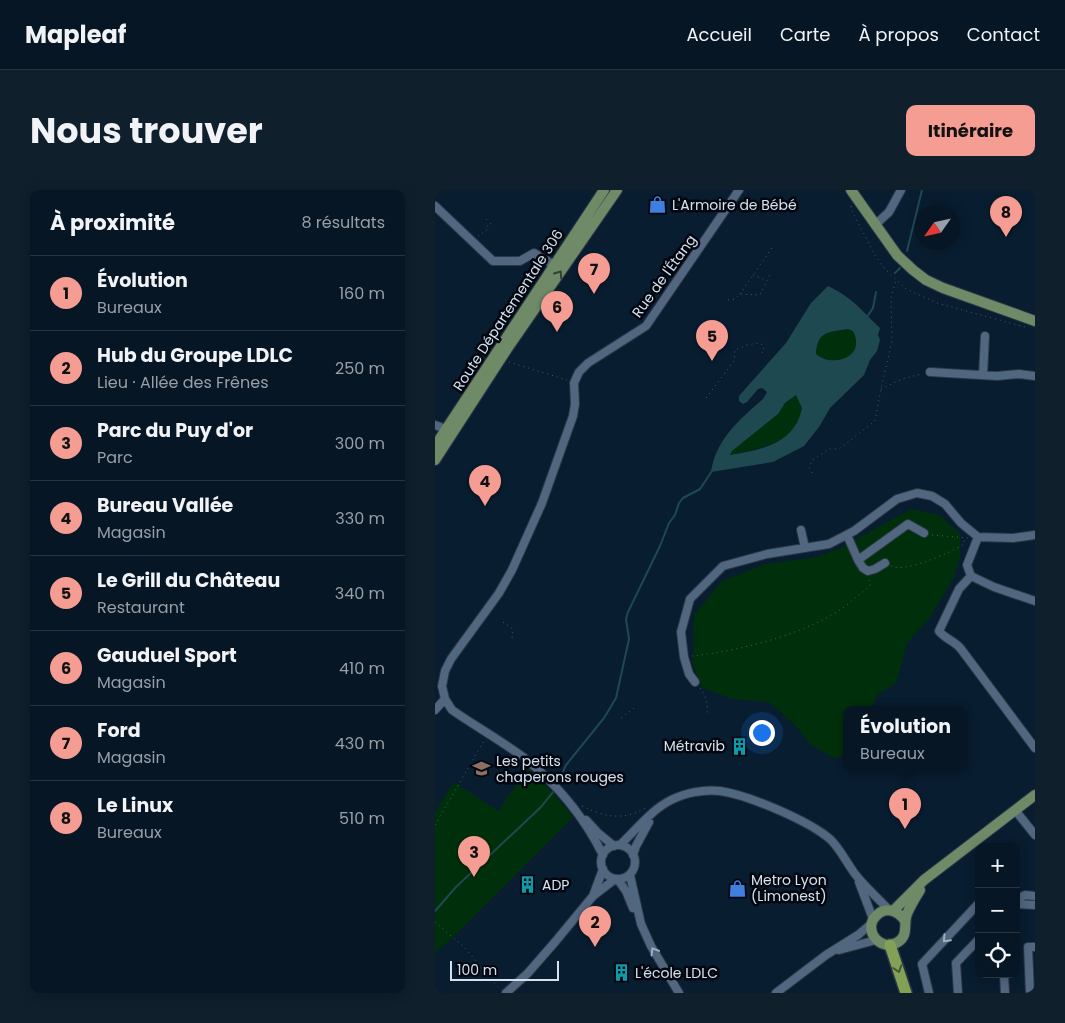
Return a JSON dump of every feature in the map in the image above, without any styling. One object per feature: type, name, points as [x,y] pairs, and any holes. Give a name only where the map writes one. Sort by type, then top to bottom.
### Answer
[{"type":"highway","points":[[890,945],[906,993]]},
{"type":"main road","name":"Route Départementale 306","points":[[435,446],[604,190]]},
{"type":"main road","name":"Route Départementale 306","points":[[435,460],[501,359],[617,190]]},
{"type":"main road","points":[[851,190],[897,255],[926,280],[943,288],[1035,321]]},
{"type":"main road","points":[[891,910],[902,916],[905,921],[906,926],[903,937],[900,941],[890,945],[879,943],[871,929],[872,921],[880,912],[891,910],[924,880],[1035,795]]},
{"type":"main road","points":[[905,921],[917,895],[932,874]]},
{"type":"street","name":"Rue de l'Étang","points":[[574,383],[579,372],[587,363],[646,326],[739,190]]},
{"type":"street","points":[[875,225],[889,212],[901,190]]},
{"type":"street","points":[[441,208],[493,261],[520,261],[534,253],[554,265]]},
{"type":"street","points":[[983,375],[985,336]]},
{"type":"street","points":[[930,372],[1035,376]]},
{"type":"street","points":[[574,383],[575,404],[573,416],[542,503],[512,570],[499,593],[451,659],[445,671],[442,686],[445,699],[452,710],[525,759],[576,806],[597,832],[617,846],[630,850],[633,854]]},
{"type":"street","points":[[435,425],[446,429]]},
{"type":"street","points":[[695,682],[689,674],[684,657],[681,632],[690,599],[723,566],[767,554],[829,544],[847,535],[897,499],[917,492],[932,496],[945,504],[961,523],[978,537],[1013,538],[1035,534]]},
{"type":"street","points":[[858,560],[908,524],[924,533]]},
{"type":"street","points":[[801,530],[805,548]]},
{"type":"street","points":[[847,535],[863,568],[868,571],[875,570],[885,563]]},
{"type":"street","points":[[978,537],[967,565],[971,576],[994,587],[1035,601]]},
{"type":"street","points":[[971,576],[959,589],[939,631],[943,636],[957,643],[1035,748]]},
{"type":"street","points":[[435,710],[445,699]]},
{"type":"street","points":[[660,806],[643,830],[635,846],[633,854],[635,865],[630,875],[627,878],[616,879],[610,877],[601,864],[603,855],[606,851],[617,846],[660,806],[699,791],[719,791],[738,796],[806,822],[831,841],[876,899],[891,910]]},
{"type":"street","points":[[576,806],[603,855]]},
{"type":"street","points":[[1015,810],[1035,835]]},
{"type":"street","points":[[593,896],[603,869]]},
{"type":"street","points":[[630,875],[641,924]]},
{"type":"street","points":[[776,993],[786,990],[826,955],[858,935],[872,921],[857,876]]},
{"type":"street","points":[[503,992],[528,973],[593,896],[616,879]]},
{"type":"street","points":[[616,879],[626,891],[651,946],[679,993]]},
{"type":"street","points":[[1021,895],[1035,896]]},
{"type":"street","points":[[1020,903],[1035,905]]},
{"type":"street","points":[[929,993],[922,964],[975,907]]},
{"type":"street","points":[[826,955],[876,940]]},
{"type":"street","points":[[958,993],[956,963],[975,943]]},
{"type":"street","points":[[1030,993],[1032,979],[1028,948],[1035,947]]},
{"type":"street","points":[[1004,978],[1005,993]]},
{"type":"path","points":[[486,219],[494,227]]},
{"type":"path","points":[[472,241],[487,230],[486,227],[490,223]]},
{"type":"path","points":[[728,300],[735,299],[740,294],[774,244]]},
{"type":"path","points":[[740,294],[760,296],[771,272]]},
{"type":"path","points":[[753,275],[767,280]]},
{"type":"path","points":[[812,473],[809,467],[813,460],[829,449],[839,449],[875,421],[892,341],[891,298],[896,280]]},
{"type":"path","points":[[706,398],[734,361],[735,350],[759,343],[763,345],[764,350],[762,352]]},
{"type":"path","points":[[501,359],[574,383]]},
{"type":"path","points":[[881,389],[902,380],[930,372]]},
{"type":"path","points":[[924,533],[939,537],[978,537]]},
{"type":"path","points":[[885,563],[895,568],[908,567],[963,545],[965,538]]},
{"type":"path","points":[[684,657],[719,653],[800,630],[841,608],[870,586],[868,571]]},
{"type":"path","points":[[503,622],[513,629],[512,638]]},
{"type":"path","points":[[695,682],[706,698],[708,705],[707,713]]},
{"type":"path","points":[[621,718],[637,706]]},
{"type":"path","points":[[435,825],[485,739]]},
{"type":"path","points":[[576,806],[611,817],[633,814],[651,805]]},
{"type":"path","points":[[435,922],[465,948],[503,992]]},
{"type":"green space","points":[[848,329],[853,331],[856,340],[852,354],[846,358],[831,360],[816,354],[817,346],[822,337],[826,334]]},
{"type":"green space","points":[[796,395],[801,409],[800,421],[793,431],[770,444],[730,455],[732,451],[778,414],[785,403]]},
{"type":"green space","points":[[911,509],[939,515],[960,533],[960,557],[954,577],[929,619],[907,643],[896,683],[877,695],[873,706],[843,706],[843,756],[834,758],[811,745],[797,727],[769,702],[733,699],[702,688],[693,664],[694,615],[722,581],[766,564],[817,557],[842,547]]},
{"type":"green space","points":[[528,768],[555,795],[573,817],[435,953],[435,812],[454,782],[498,811]]},
{"type":"shaded area","points":[[828,286],[850,300],[880,328],[878,335],[880,340],[877,351],[870,360],[864,375],[830,408],[819,427],[804,446],[773,462],[711,472],[723,440],[737,423],[763,399],[767,392],[762,388],[758,389],[743,404],[739,401],[739,396],[786,343],[811,303]],"holes":[[[848,329],[853,331],[856,340],[855,348],[851,354],[838,360],[822,358],[816,354],[819,341],[825,334]],[[796,395],[802,408],[792,430],[775,443],[753,451],[730,455],[732,451],[778,414],[785,403]]]},
{"type":"waterway","points":[[907,251],[922,190]]},
{"type":"waterway","points":[[895,273],[900,268]]},
{"type":"waterway","points":[[867,317],[873,308],[876,292]]},
{"type":"waterway","points":[[561,776],[566,765],[604,718],[616,698],[629,639],[626,619],[628,612],[669,523],[683,498],[700,489],[712,471]]},
{"type":"waterway","points":[[435,911],[456,887],[541,807],[553,792]]},
{"type":"place","name":"L'Armoire de Bébé","points":[[658,205]]},
{"type":"place","name":"Le Linux","points":[[1006,237]]},
{"type":"place","name":"Ford","points":[[594,294]]},
{"type":"place","name":"Gauduel Sport","points":[[557,332]]},
{"type":"place","name":"Le Grill du Château","points":[[712,361]]},
{"type":"place","name":"Bureau Vallée","points":[[485,506]]},
{"type":"place","name":"Métravib","points":[[739,746]]},
{"type":"place","name":"Les petits chaperons rouges","points":[[482,769]]},
{"type":"place","name":"Évolution","points":[[905,829]]},
{"type":"place","name":"Parc du Puy d'or","points":[[474,877]]},
{"type":"place","name":"ADP","points":[[528,885]]},
{"type":"place","name":"Metro Lyon (Limonest)","points":[[737,888]]},
{"type":"place","name":"Hub du Groupe LDLC","points":[[595,947]]},
{"type":"place","name":"L'école LDLC","points":[[621,973]]}]
